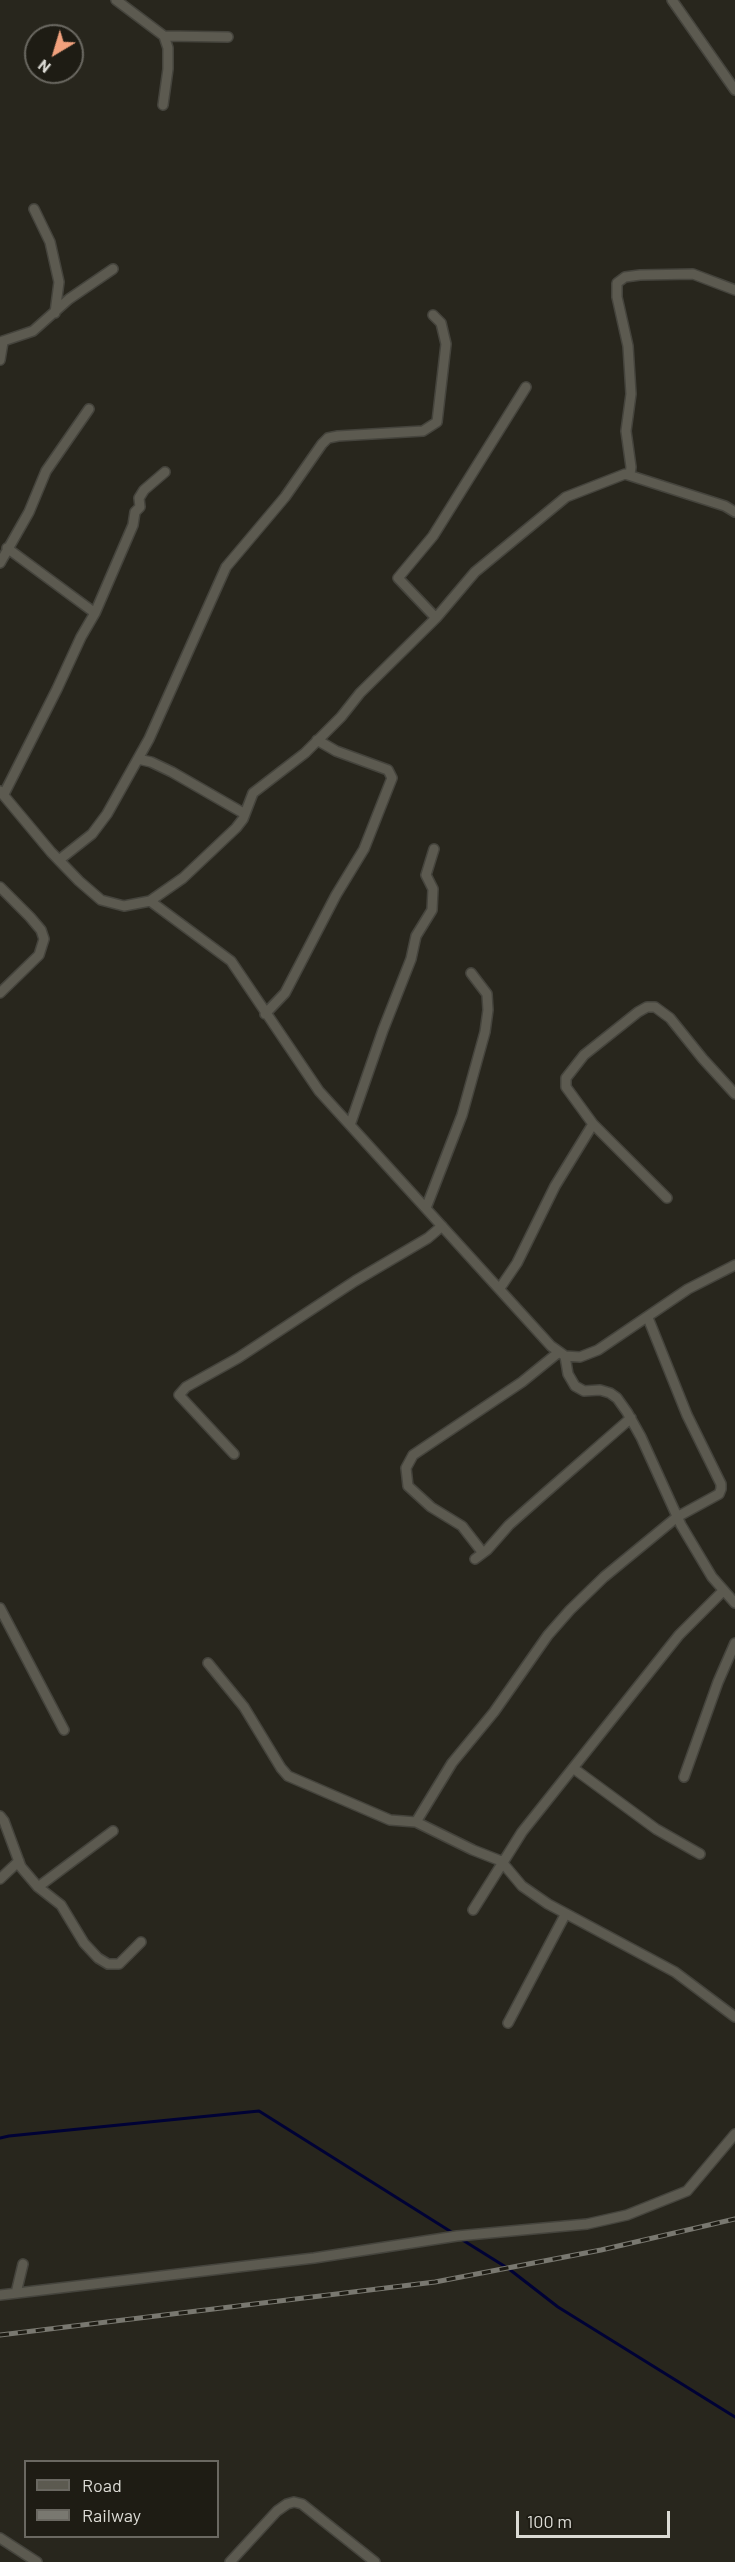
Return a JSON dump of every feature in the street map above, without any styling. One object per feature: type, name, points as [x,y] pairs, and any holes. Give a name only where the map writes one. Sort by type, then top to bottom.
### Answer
[{"type":"street","points":[[116,0],[165,36],[228,37]]},
{"type":"street","points":[[672,0],[735,90]]},
{"type":"street","points":[[163,105],[168,69],[168,48],[165,36]]},
{"type":"street","points":[[34,209],[50,242],[59,282],[55,313]]},
{"type":"street","points":[[0,360],[2,342],[33,331],[69,299],[113,269]]},
{"type":"street","points":[[630,476],[626,431],[631,394],[627,346],[619,308],[617,283],[625,277],[640,275],[693,274],[735,290]]},
{"type":"street","points":[[59,860],[99,827],[149,739],[226,567],[285,497],[322,444],[328,438],[338,436],[423,431],[437,422],[446,344],[441,323],[433,315]]},
{"type":"street","points":[[436,618],[398,578],[433,536],[526,387]]},
{"type":"street","points":[[0,563],[29,512],[46,471],[89,409]]},
{"type":"street","points":[[165,472],[144,490],[127,540],[95,613],[81,637],[48,709],[2,792],[59,860],[101,900],[124,906],[150,901],[183,878],[236,828],[245,814],[253,793],[318,740],[360,693],[436,618],[475,572],[566,497],[625,474],[724,506],[735,512]]},
{"type":"street","points":[[7,548],[95,613]]},
{"type":"street","points":[[265,1014],[285,993],[336,895],[364,849],[392,778],[388,770],[336,751],[318,740]]},
{"type":"street","points":[[138,759],[151,762],[172,772],[245,814]]},
{"type":"street","points":[[350,1125],[411,959],[416,936],[432,910],[433,889],[426,875],[434,849]]},
{"type":"street","points":[[0,887],[30,917],[41,930],[44,939],[39,955],[0,993]]},
{"type":"street","points":[[150,901],[226,956],[305,1073],[442,1226],[562,1354],[568,1374],[575,1386],[584,1391],[600,1390],[614,1395],[631,1418],[677,1517],[723,1591],[735,1603]]},
{"type":"street","points":[[426,1208],[462,1115],[485,1032],[488,1010],[486,994],[471,973]]},
{"type":"street","points":[[667,1198],[593,1124],[566,1087],[566,1078],[584,1055],[638,1012],[647,1007],[655,1007],[670,1018],[735,1094]]},
{"type":"street","points":[[500,1288],[517,1263],[555,1186],[593,1124]]},
{"type":"street","points":[[234,1454],[179,1395],[186,1387],[238,1358],[397,1255],[428,1238],[442,1226]]},
{"type":"street","points":[[631,1418],[535,1502],[479,1556],[462,1526],[431,1507],[408,1486],[406,1468],[413,1455],[562,1354],[580,1358],[598,1350],[688,1289],[735,1265]]},
{"type":"street","points":[[416,1822],[452,1763],[494,1712],[555,1626],[604,1577],[677,1517],[718,1494],[721,1484],[687,1415],[648,1318]]},
{"type":"street","points":[[473,1910],[501,1861],[522,1832],[679,1635],[723,1591]]},
{"type":"street","points":[[0,1608],[64,1730]]},
{"type":"street","points":[[684,1777],[718,1682],[735,1643]]},
{"type":"street","points":[[208,1663],[244,1707],[288,1776],[390,1820],[416,1822],[501,1861],[522,1886],[565,1915],[675,1972],[735,2017]]},
{"type":"street","points":[[573,1768],[656,1829],[700,1854]]},
{"type":"street","points":[[0,1816],[19,1861],[38,1887],[61,1905],[84,1943],[98,1958],[108,1964],[119,1964],[141,1942]]},
{"type":"street","points":[[38,1887],[113,1832]]},
{"type":"street","points":[[0,1879],[19,1861]]},
{"type":"street","points":[[508,2023],[565,1915]]},
{"type":"street","points":[[0,2295],[314,2258],[457,2236],[587,2224],[617,2217],[687,2191],[735,2134]]},
{"type":"street","points":[[16,2293],[23,2264]]},
{"type":"street","points":[[230,2562],[277,2511],[294,2502],[302,2504],[375,2562]]},
{"type":"street","points":[[0,2538],[37,2562]]},
{"type":"waterway","points":[[0,2138],[259,2111],[453,2233]]},
{"type":"waterway","points":[[461,2239],[509,2269],[558,2307],[735,2417]]},
{"type":"railway","points":[[0,2335],[435,2282],[601,2250],[735,2219]]}]
